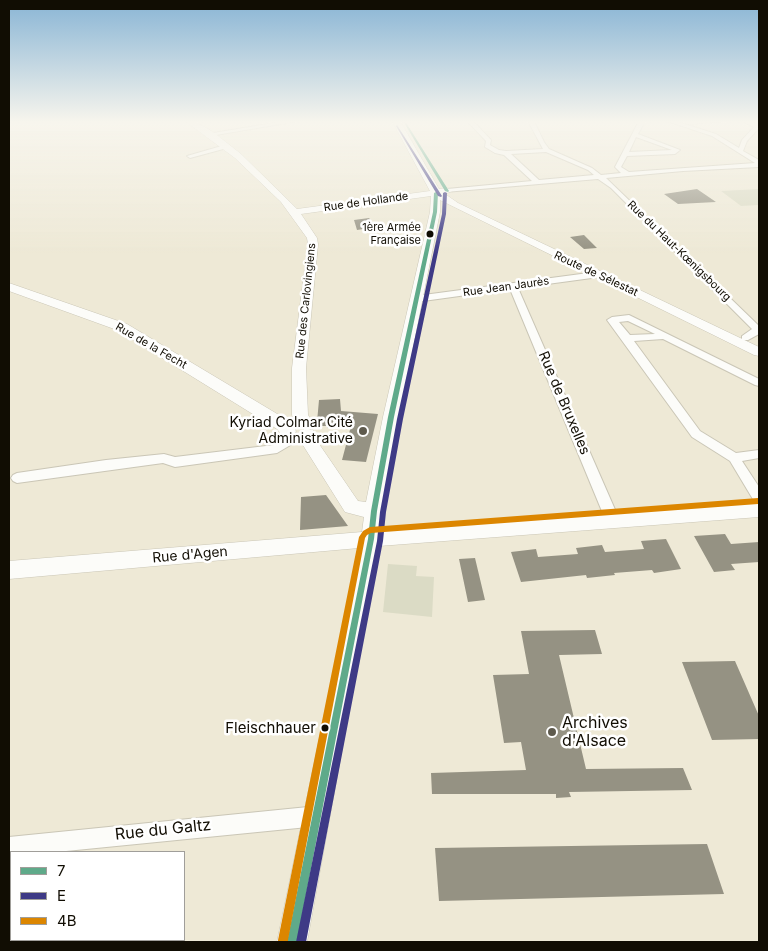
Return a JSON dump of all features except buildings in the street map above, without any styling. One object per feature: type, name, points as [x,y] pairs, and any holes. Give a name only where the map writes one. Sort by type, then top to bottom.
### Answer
[{"type":"main road","name":"Rue des Carlovingiens","points":[[247,165],[295,212],[312,238],[313,244],[299,368],[297,429]]},
{"type":"main road","points":[[425,165],[442,192]]},
{"type":"main road","points":[[428,165],[442,192]]},
{"type":"main road","points":[[292,942],[371,539],[374,510],[391,417],[436,206],[442,192]]},
{"type":"main road","name":"Route de Sélestat","points":[[442,192],[455,205],[596,274],[759,350]]},
{"type":"main road","name":"Route de Sélestat","points":[[442,192],[745,338],[759,350]]},
{"type":"main road","name":"Rue de Hollande","points":[[295,212],[442,192]]},
{"type":"main road","points":[[436,206],[455,205]]},
{"type":"main road","name":"Rue de la Fecht","points":[[9,287],[122,328],[297,429],[352,507],[374,510]]},
{"type":"main road","name":"Rue d'Agen","points":[[9,570],[371,539],[759,510]]},
{"type":"street","points":[[519,165],[537,182]]},
{"type":"street","name":"Rue du Haut-Kœnigsbourg","points":[[580,165],[599,173],[758,330],[745,338]]},
{"type":"street","points":[[442,192],[599,173],[627,174],[741,165]]},
{"type":"street","points":[[608,168],[618,167],[627,174]]},
{"type":"street","name":"Rue Jean Jaurès","points":[[416,299],[596,274]]},
{"type":"street","name":"Rue de Bruxelles","points":[[514,286],[614,521]]},
{"type":"street","points":[[759,383],[629,318],[612,320],[696,434],[734,458],[759,497]]},
{"type":"street","points":[[627,338],[666,336]]},
{"type":"street","points":[[17,478],[164,458],[175,462],[277,448],[297,429]]},
{"type":"street","points":[[734,458],[759,454]]},
{"type":"street","name":"Rue du Galtz","points":[[9,847],[208,825],[318,816]]},
{"type":"green space","points":[[759,189],[759,205],[741,206],[721,191]]},
{"type":"green space","points":[[388,564],[417,566],[416,576],[434,577],[432,617],[383,612]]},
{"type":"transit line","name":"E","points":[[421,165],[440,196]]},
{"type":"transit line","name":"7","points":[[431,165],[447,191]]},
{"type":"transit line","name":"7","points":[[292,942],[371,539],[374,511],[391,417],[435,212],[436,193]]},
{"type":"transit line","name":"E","points":[[301,942],[380,541],[383,512],[400,419],[444,214],[445,193]]},
{"type":"transit line","name":"4B","points":[[283,940],[362,537],[365,533],[370,530],[758,501]]},
{"type":"place","name":"1ère Armée Française","points":[[430,234]]},
{"type":"place","name":"Kyriad Colmar Cité Administrative","points":[[363,431]]},
{"type":"place","name":"Fleischhauer","points":[[325,728]]},
{"type":"place","name":"Archives d'Alsace","points":[[552,732]]}]
